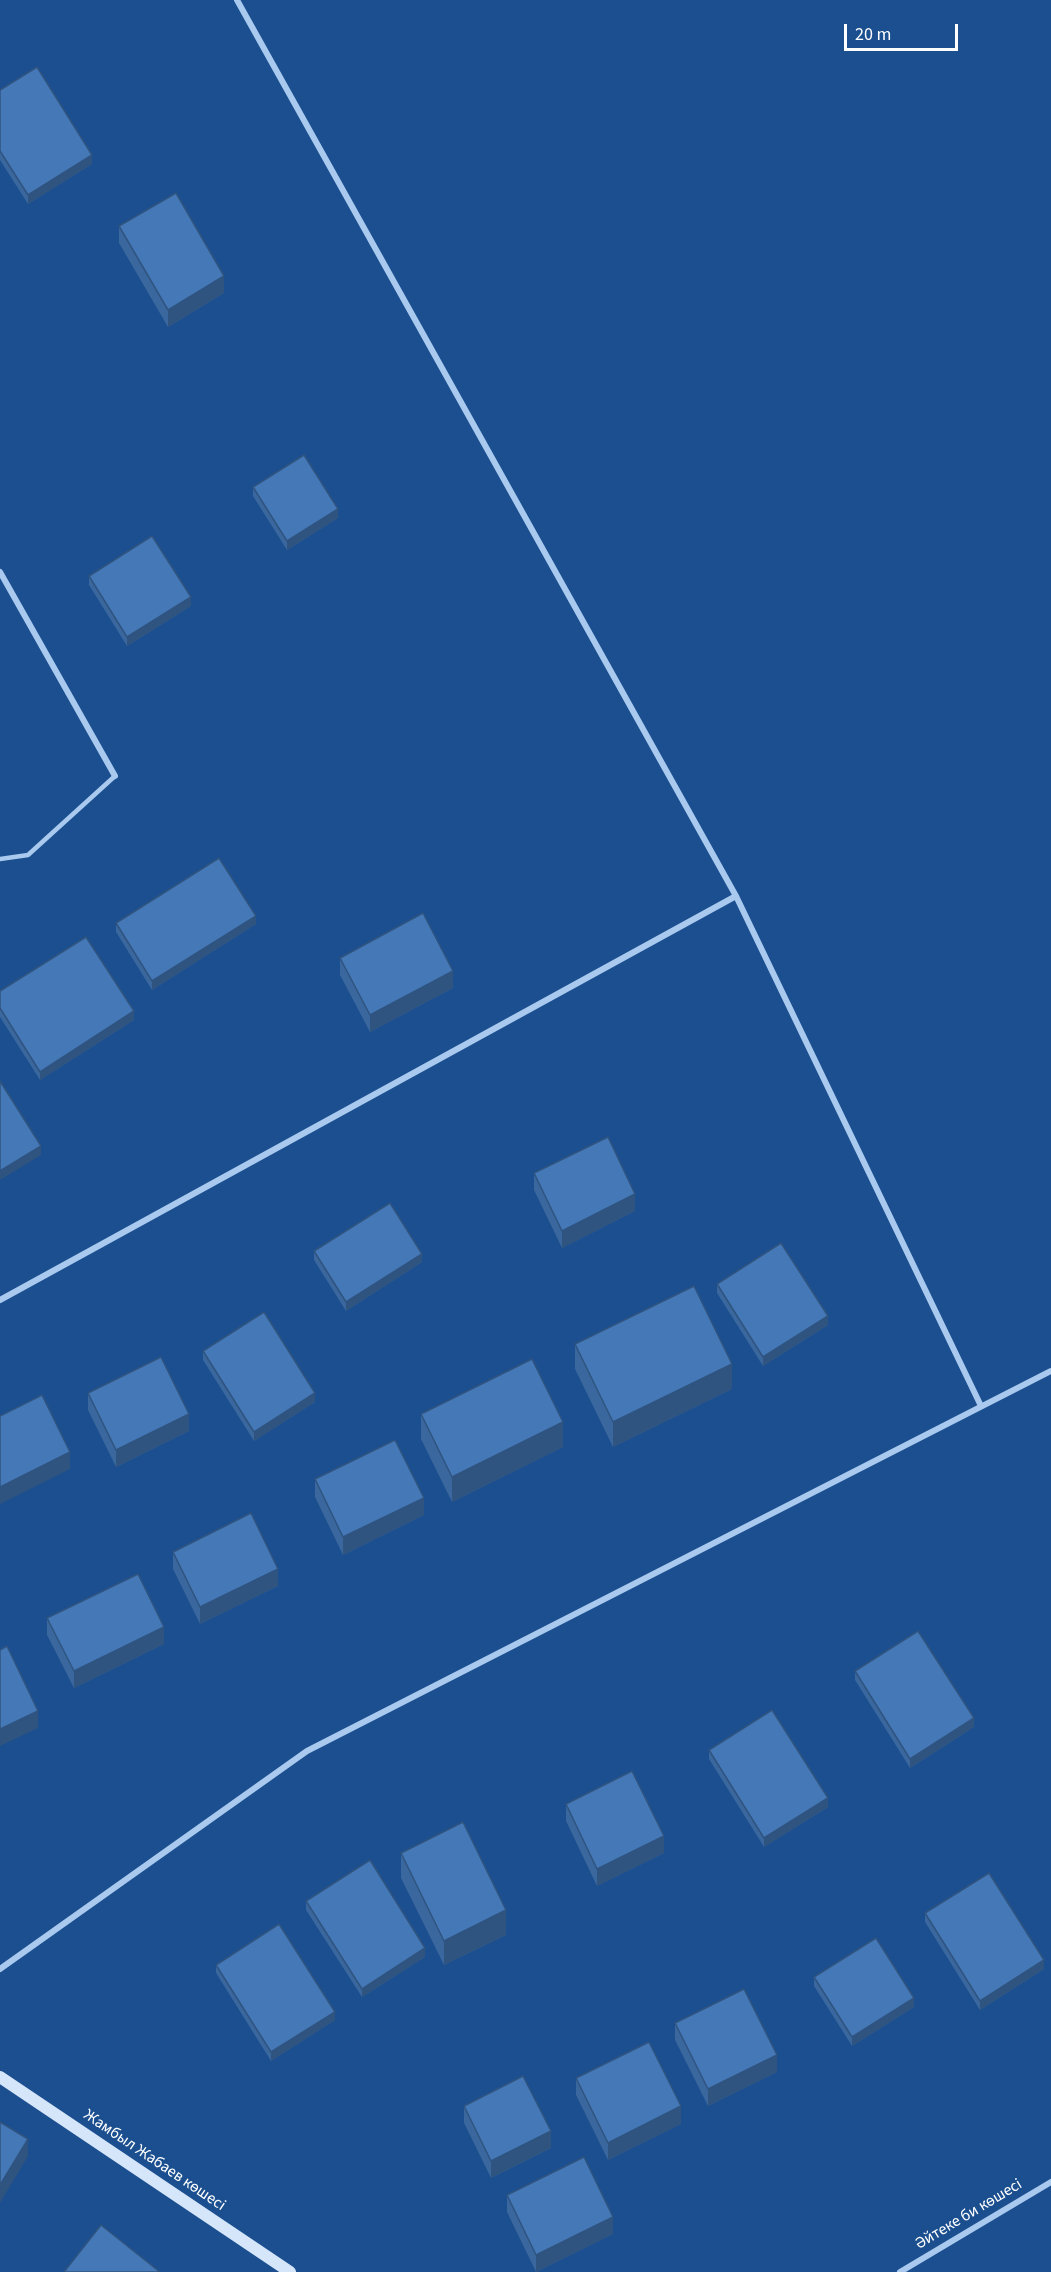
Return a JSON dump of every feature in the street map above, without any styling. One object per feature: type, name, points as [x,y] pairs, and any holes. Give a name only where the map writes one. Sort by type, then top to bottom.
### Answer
[{"type":"street","points":[[237,0],[736,896],[981,1406]]},
{"type":"street","points":[[0,572],[115,776]]},
{"type":"street","points":[[0,1300],[736,896]]},
{"type":"street","points":[[0,1969],[307,1751],[1051,1371]]},
{"type":"street","name":"Жамбыл Жабаев көшесі","points":[[0,2078],[290,2272]]},
{"type":"street","name":"Әйтеке би көшесі","points":[[900,2272],[1051,2182]]},
{"type":"lane","points":[[0,859],[28,855],[115,776]]},
{"type":"building","points":[[37,67],[92,155],[28,195],[0,151],[0,90]]},
{"type":"building","points":[[176,193],[224,276],[168,310],[119,226]]},
{"type":"building","points":[[304,455],[338,509],[287,541],[253,487]]},
{"type":"building","points":[[152,536],[191,597],[127,637],[89,576]]},
{"type":"building","points":[[219,858],[256,916],[152,981],[116,923]]},
{"type":"building","points":[[423,913],[453,971],[370,1015],[340,958]]},
{"type":"building","points":[[86,937],[134,1011],[40,1072],[0,1008],[0,991]]},
{"type":"building","points":[[0,1081],[41,1146],[0,1171]]},
{"type":"building","points":[[608,1137],[635,1194],[562,1231],[534,1173]]},
{"type":"building","points":[[390,1203],[422,1254],[346,1302],[314,1251]]},
{"type":"building","points":[[781,1243],[828,1316],[763,1357],[717,1284]]},
{"type":"building","points":[[694,1286],[732,1364],[613,1422],[575,1344]]},
{"type":"building","points":[[264,1312],[315,1393],[254,1432],[203,1351]]},
{"type":"building","points":[[161,1357],[189,1414],[116,1450],[88,1393]]},
{"type":"building","points":[[532,1359],[563,1422],[452,1477],[421,1414]]},
{"type":"building","points":[[42,1395],[70,1452],[0,1487],[0,1416]]},
{"type":"building","points":[[395,1440],[424,1498],[343,1537],[315,1479]]},
{"type":"building","points":[[251,1513],[278,1569],[200,1607],[173,1552]]},
{"type":"building","points":[[138,1574],[164,1627],[74,1671],[47,1618]]},
{"type":"building","points":[[918,1631],[974,1718],[910,1759],[855,1671]]},
{"type":"building","points":[[7,1646],[38,1711],[0,1729],[0,1650]]},
{"type":"building","points":[[772,1710],[828,1798],[764,1838],[709,1750]]},
{"type":"building","points":[[632,1771],[664,1836],[597,1869],[566,1804]]},
{"type":"building","points":[[463,1822],[506,1910],[444,1941],[401,1853]]},
{"type":"building","points":[[370,1860],[425,1948],[362,1989],[306,1901]]},
{"type":"building","points":[[989,1873],[1044,1960],[980,2001],[925,1913]]},
{"type":"building","points":[[279,1924],[335,2012],[271,2052],[216,1965]]},
{"type":"building","points":[[876,1938],[914,1998],[852,2037],[814,1977]]},
{"type":"building","points":[[744,1989],[777,2055],[708,2089],[675,2023]]},
{"type":"building","points":[[649,2042],[681,2106],[608,2143],[576,2078]]},
{"type":"building","points":[[523,2076],[551,2131],[491,2161],[464,2106]]},
{"type":"building","points":[[0,2122],[28,2139],[0,2185]]},
{"type":"building","points":[[584,2157],[613,2217],[536,2255],[507,2195]]},
{"type":"building","points":[[101,2225],[160,2272],[64,2272]]}]
